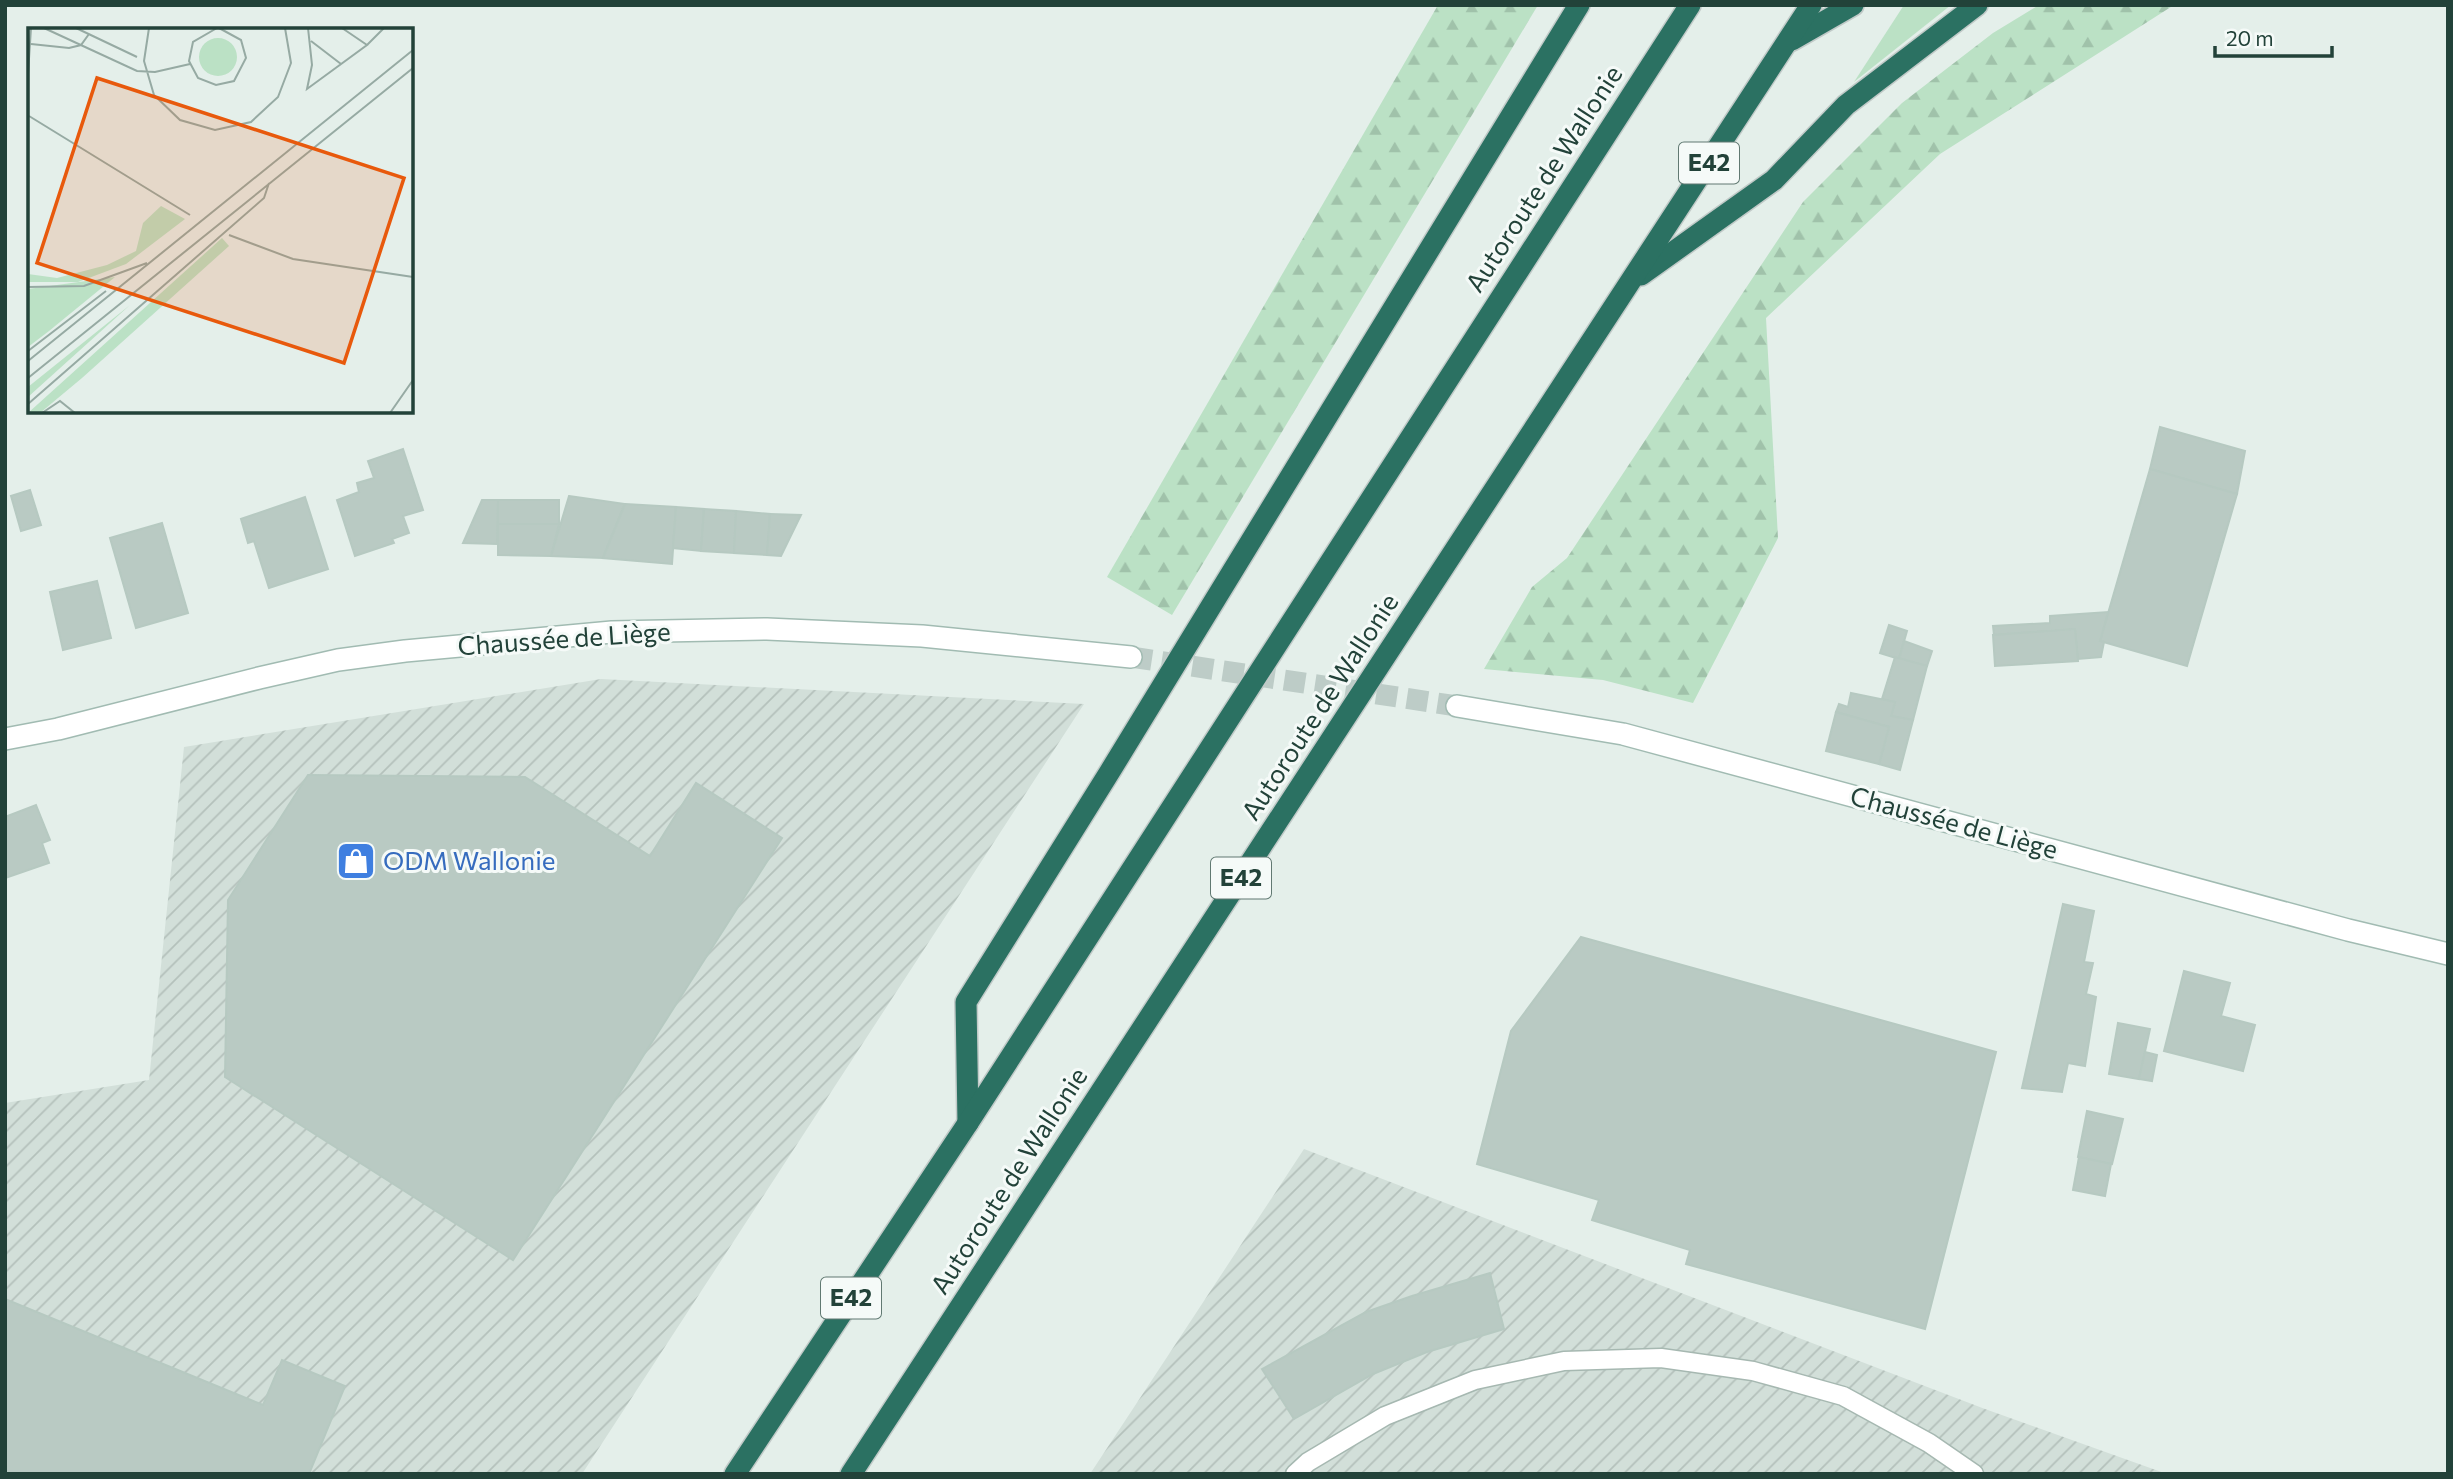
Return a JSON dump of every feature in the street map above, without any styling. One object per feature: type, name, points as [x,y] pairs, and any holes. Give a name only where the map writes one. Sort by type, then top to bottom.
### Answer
[{"type":"highway","points":[[968,1123],[966,1002],[1578,5]]},
{"type":"highway","name":"Autoroute de Wallonie","points":[[735,1474],[968,1123],[1690,5]]},
{"type":"highway","name":"Autoroute de Wallonie","points":[[851,1474],[1811,5]]},
{"type":"highway","points":[[1787,43],[1853,5]]},
{"type":"highway","points":[[1631,283],[1774,180],[1846,105],[1977,5]]},
{"type":"main road","name":"Chaussée de Liège","points":[[5,739],[70,726],[338,660],[405,651],[612,632],[767,629],[922,636],[1131,657]]},
{"type":"main road","name":"Chaussée de Liège","points":[[1457,706],[1623,734],[2348,930],[2448,954]]},
{"type":"lane","points":[[1295,1474],[1308,1462],[1385,1416],[1475,1380],[1564,1361],[1661,1358],[1753,1371],[1843,1396],[1928,1443],[1973,1474]]},
{"type":"shaded area","points":[[601,679],[1084,704],[582,1474],[5,1474],[5,1103],[149,1080],[184,747]]},
{"type":"shaded area","points":[[1304,1149],[1985,1409],[2167,1474],[1090,1474]]},
{"type":"green space","points":[[1438,5],[1538,5],[1172,615],[1107,577]]},
{"type":"green space","points":[[1904,5],[1951,5],[1854,82]]},
{"type":"green space","points":[[2039,5],[2174,5],[1940,154],[1766,318],[1778,538],[1693,703],[1603,680],[1484,669],[1532,587],[1567,558],[1803,202],[1902,103],[1993,33]]},
{"type":"building","points":[[2160,427],[2245,451],[2237,494],[2150,469]]},
{"type":"building","points":[[403,449],[423,510],[403,516],[409,533],[392,539],[394,543],[355,556],[337,500],[359,492],[357,483],[374,478],[368,461]]},
{"type":"building","points":[[2150,469],[2237,494],[2187,666],[2100,641]]},
{"type":"building","points":[[30,490],[41,525],[21,531],[11,496]]},
{"type":"building","points":[[569,496],[625,504],[603,558],[551,556]]},
{"type":"building","points":[[305,497],[328,569],[269,588],[254,541],[248,543],[241,519]]},
{"type":"building","points":[[482,500],[498,500],[497,544],[463,543]]},
{"type":"building","points":[[498,500],[559,500],[559,524],[498,524]]},
{"type":"building","points":[[625,504],[676,507],[672,564],[603,558]]},
{"type":"building","points":[[676,507],[704,509],[701,551],[673,548]]},
{"type":"building","points":[[704,509],[736,511],[734,553],[701,551]]},
{"type":"building","points":[[736,511],[770,514],[767,555],[734,553]]},
{"type":"building","points":[[770,514],[801,515],[781,556],[767,555]]},
{"type":"building","points":[[162,523],[188,613],[136,628],[110,538]]},
{"type":"building","points":[[498,524],[559,524],[551,556],[498,555]]},
{"type":"building","points":[[97,581],[111,638],[63,650],[50,592]]},
{"type":"building","points":[[2108,612],[2100,641],[2104,642],[2101,657],[2078,659],[2075,629],[1994,635],[1993,626],[2050,623],[2050,616]]},
{"type":"building","points":[[1889,625],[1907,631],[1899,659],[1880,653]]},
{"type":"building","points":[[2075,629],[2078,661],[1995,666],[1993,635]]},
{"type":"building","points":[[1904,641],[1932,651],[1927,666],[1899,659]]},
{"type":"building","points":[[1895,657],[1927,666],[1913,720],[1891,716],[1895,702],[1882,699]]},
{"type":"building","points":[[1851,693],[1895,702],[1891,716],[1913,720],[1900,770],[1879,764],[1889,727],[1836,712],[1839,704],[1848,707]]},
{"type":"building","points":[[1836,712],[1889,727],[1879,764],[1826,751]]},
{"type":"building","points":[[308,775],[525,777],[650,856],[696,783],[782,838],[513,1260],[225,1077],[228,900]]},
{"type":"building","points":[[36,805],[50,840],[42,843],[49,863],[5,878],[5,817]]},
{"type":"building","points":[[2063,904],[2094,911],[2084,962],[2093,963],[2086,994],[2096,997],[2085,1066],[2068,1063],[2062,1092],[2022,1088]]},
{"type":"building","points":[[1581,937],[1996,1052],[1925,1329],[1686,1264],[1690,1250],[1592,1220],[1599,1200],[1477,1164],[1511,1031]]},
{"type":"building","points":[[2184,971],[2230,983],[2221,1016],[2255,1025],[2243,1071],[2164,1051]]},
{"type":"building","points":[[2118,1023],[2150,1029],[2139,1079],[2109,1074]]},
{"type":"building","points":[[2145,1052],[2157,1055],[2152,1081],[2139,1079]]},
{"type":"building","points":[[2087,1111],[2123,1119],[2112,1164],[2078,1157]]},
{"type":"building","points":[[2079,1157],[2111,1164],[2105,1196],[2073,1190]]},
{"type":"building","points":[[1490,1273],[1504,1329],[1427,1352],[1373,1374],[1294,1419],[1262,1369],[1366,1312]]},
{"type":"building","points":[[5,1299],[263,1405],[282,1360],[345,1386],[309,1474],[5,1474]]},
{"type":"tunnel","points":[[1131,657],[1457,706]]},
{"type":"place","name":"ODM Wallonie","points":[[356,861]]}]
